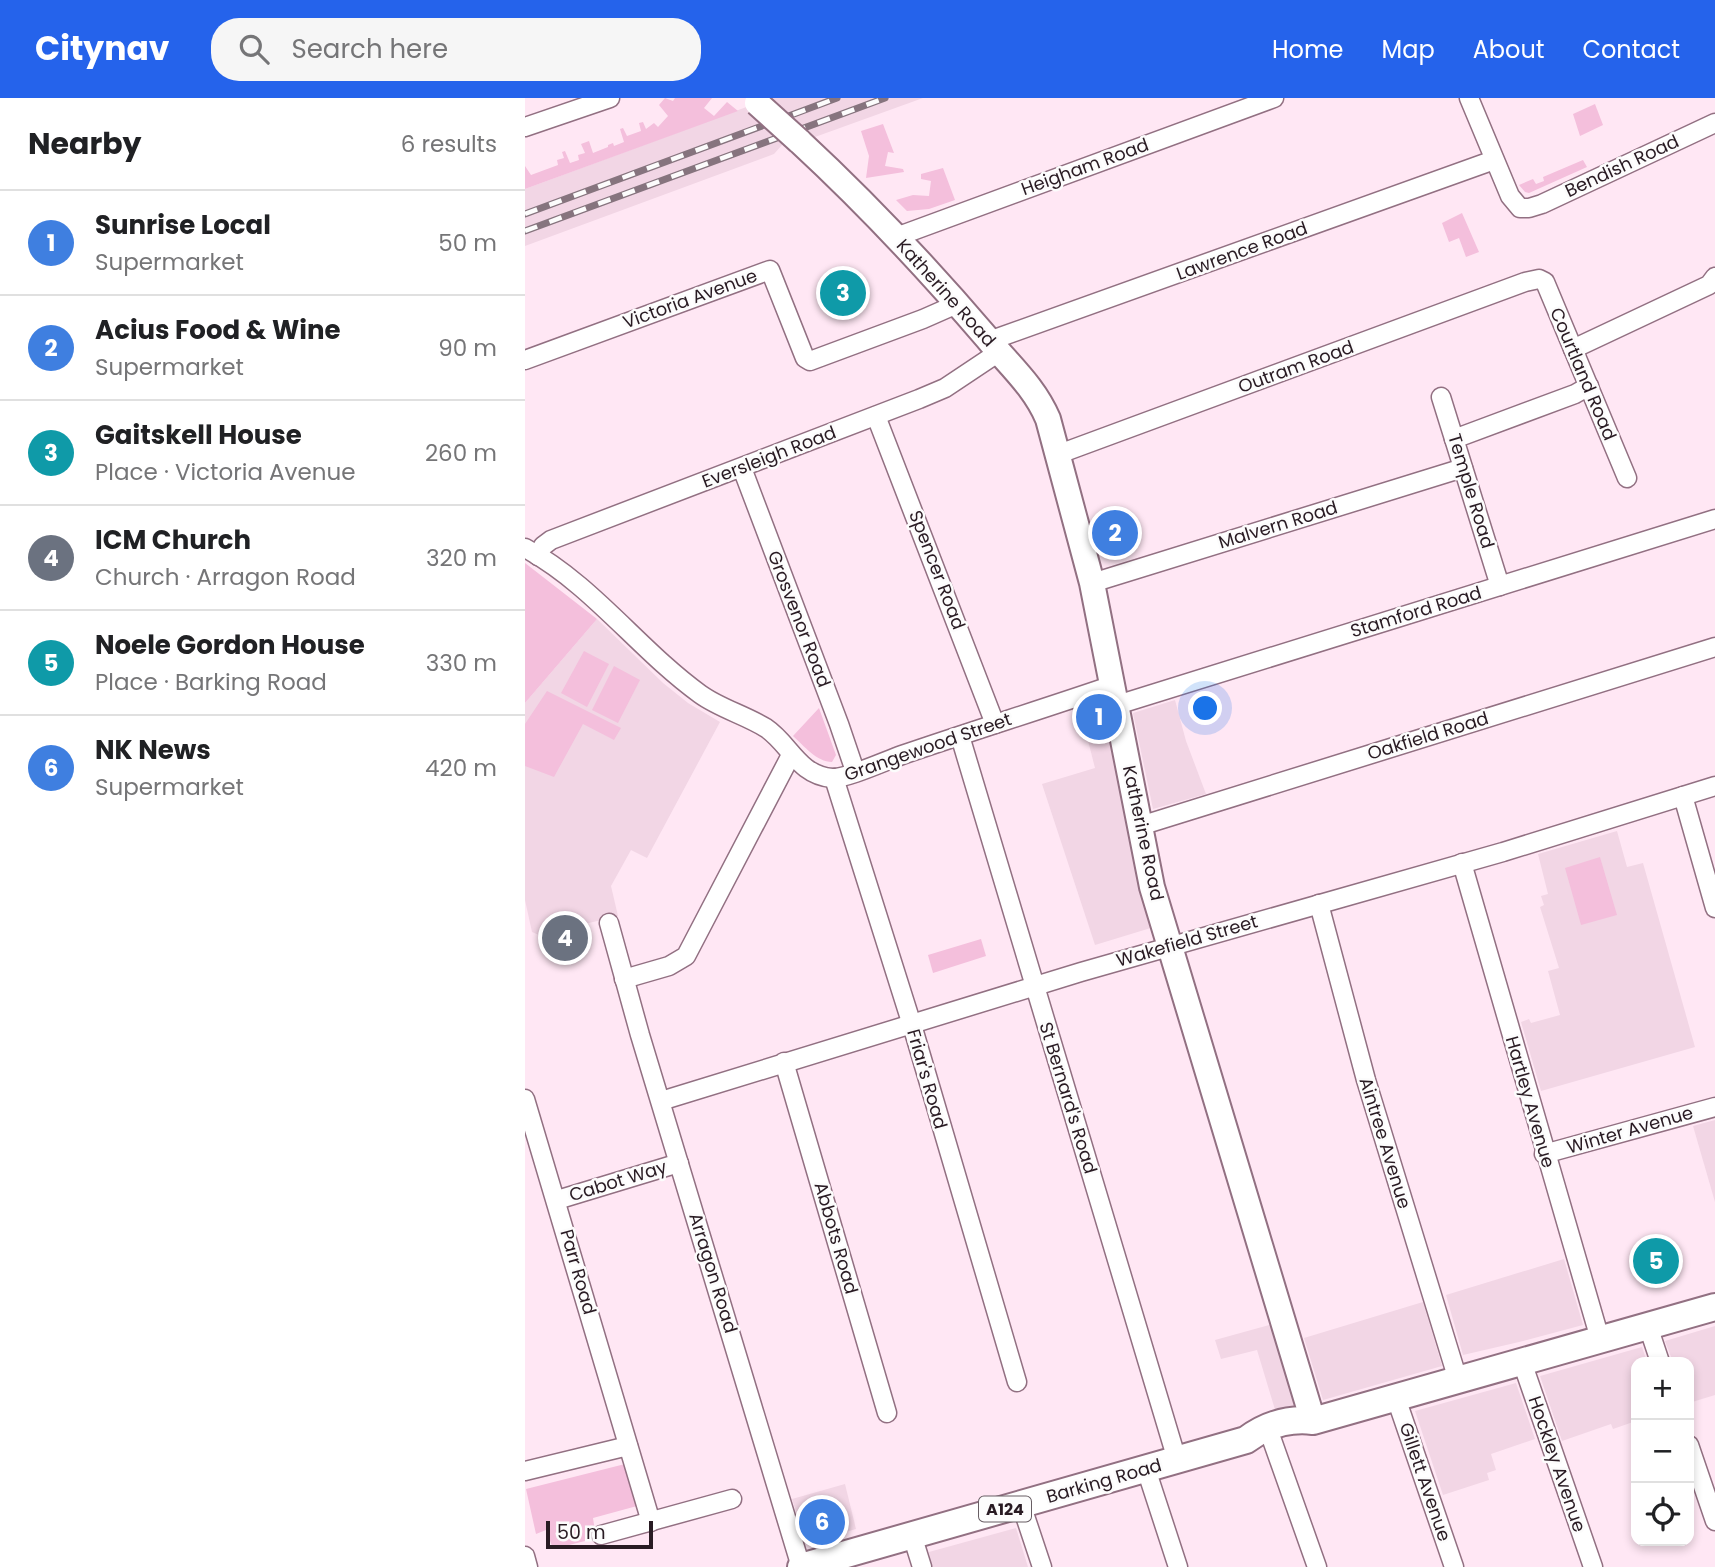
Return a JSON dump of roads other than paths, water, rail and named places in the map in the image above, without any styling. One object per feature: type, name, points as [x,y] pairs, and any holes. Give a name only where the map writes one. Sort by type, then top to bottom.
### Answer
[{"type":"main road","name":"Katherine Road","points":[[754,101],[878,216],[1039,398],[1059,454],[1092,583],[1152,887],[1313,1421]]},
{"type":"main road","name":"Barking Road","points":[[801,1567],[1246,1440],[1265,1428],[1296,1419],[1313,1421],[1715,1307]]},
{"type":"main road","name":"Barking Road","points":[[1246,1440],[1272,1440],[1300,1432],[1313,1421]]},
{"type":"street","points":[[525,127],[610,98]]},
{"type":"street","name":"Heigham Road","points":[[896,237],[1274,98]]},
{"type":"street","points":[[1469,98],[1495,160]]},
{"type":"street","name":"Bendish Road","points":[[1495,160],[1515,203],[1520,208],[1529,208],[1715,123]]},
{"type":"street","name":"Lawrence Road","points":[[994,347],[1495,160]]},
{"type":"street","name":"Victoria Avenue","points":[[525,360],[769,270],[805,358],[810,361],[923,319],[956,303]]},
{"type":"street","name":"Courtland Road","points":[[1533,279],[1545,282],[1627,478]]},
{"type":"street","name":"Outram Road","points":[[1059,454],[1533,279]]},
{"type":"street","points":[[1573,349],[1713,286]]},
{"type":"street","name":"Eversleigh Road","points":[[532,552],[551,540],[945,388],[994,347]]},
{"type":"street","points":[[1454,439],[1575,394],[1589,386]]},
{"type":"street","name":"Temple Road","points":[[1441,397],[1500,586]]},
{"type":"street","name":"Spencer Road","points":[[876,416],[995,724]]},
{"type":"street","name":"Grosvenor Road","points":[[742,468],[855,771]]},
{"type":"street","name":"Malvern Road","points":[[1092,583],[1464,468]]},
{"type":"street","name":"Stamford Road","points":[[1115,695],[1500,586],[1715,519]]},
{"type":"street","name":"Grangewood Street","points":[[532,552],[596,600],[701,695],[768,729],[805,768],[820,776],[834,778],[995,724],[1115,695]]},
{"type":"street","name":"Oakfield Road","points":[[1140,826],[1715,647]]},
{"type":"street","name":"St Bernard's Road","points":[[960,736],[1177,1460]]},
{"type":"street","points":[[624,979],[669,966],[686,956],[791,755]]},
{"type":"street","name":"Friar's Road","points":[[834,778],[912,1025],[1017,1382]]},
{"type":"street","name":"Wakefield Street","points":[[661,1101],[1170,946],[1462,863],[1715,786]]},
{"type":"street","points":[[1683,796],[1715,908]]},
{"type":"street","name":"Hartley Avenue","points":[[1462,863],[1544,1154],[1600,1339]]},
{"type":"street","name":"Aintree Avenue","points":[[1319,904],[1366,1080],[1458,1380]]},
{"type":"street","name":"Arragon Road","points":[[609,923],[801,1567]]},
{"type":"street","name":"Abbots Road","points":[[784,1062],[887,1413]]},
{"type":"street","name":"Parr Road","points":[[525,1099],[651,1522]]},
{"type":"street","name":"Winter Avenue","points":[[1544,1154],[1715,1107]]},
{"type":"street","name":"Cabot Way","points":[[557,1200],[679,1163]]},
{"type":"street","points":[[1648,1326],[1658,1357]]},
{"type":"street","name":"Hockley Avenue","points":[[1522,1362],[1593,1567]]},
{"type":"street","name":"Gillett Avenue","points":[[1396,1398],[1454,1567]]},
{"type":"street","points":[[1272,1440],[1317,1567]]},
{"type":"street","points":[[525,1471],[628,1446]]},
{"type":"street","points":[[1694,1460],[1715,1521]]},
{"type":"street","points":[[1146,1469],[1178,1567]]},
{"type":"street","points":[[601,1535],[732,1499]]},
{"type":"street","points":[[1021,1504],[1042,1567]]},
{"type":"street","points":[[912,1535],[922,1567]]},
{"type":"street","points":[[525,1556],[528,1567]]},
{"type":"railway","points":[[525,214],[837,98]]},
{"type":"railway","points":[[525,231],[885,98]]},
{"type":"place","name":"Gaitskell House","points":[[843,293]]},
{"type":"place","name":"Acius Food & Wine","points":[[1115,533]]},
{"type":"place","name":"Sunrise Local","points":[[1099,717]]},
{"type":"place","name":"ICM Church","points":[[565,938]]},
{"type":"place","name":"Noele Gordon House","points":[[1656,1261]]},
{"type":"place","name":"NK News","points":[[822,1522]]}]
